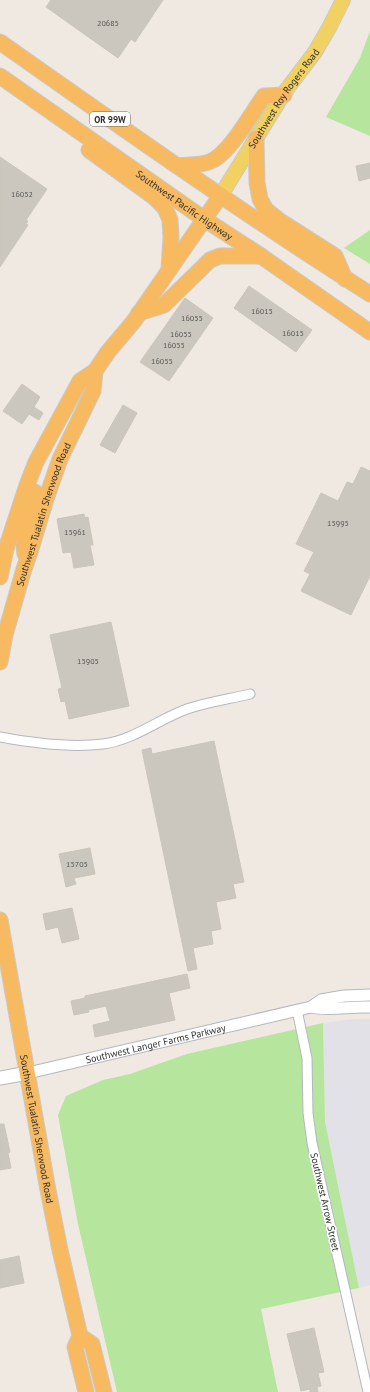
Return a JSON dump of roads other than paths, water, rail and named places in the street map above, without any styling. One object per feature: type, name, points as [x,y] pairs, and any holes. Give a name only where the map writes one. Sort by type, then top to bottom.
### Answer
[{"type":"highway","name":"OR 99W","points":[[0,42],[178,166],[345,279],[370,294]]},
{"type":"highway","name":"Southwest Pacific Highway","points":[[0,76],[204,219],[261,256],[370,332]]},
{"type":"highway","points":[[178,166],[208,162],[218,156],[230,145],[264,96],[284,95]]},
{"type":"highway","points":[[74,127],[78,143],[154,197],[165,208],[170,220],[169,270]]},
{"type":"highway","points":[[256,138],[260,199],[266,210],[280,221],[335,256],[345,279]]},
{"type":"highway","name":"Southwest Tualatin Sherwood Road","points":[[0,577],[6,549],[33,470],[80,381],[95,371],[108,352],[139,314],[221,195]]},
{"type":"highway","points":[[139,314],[164,305],[210,260],[220,256],[261,256]]},
{"type":"highway","name":"Southwest Tualatin Sherwood Road","points":[[0,662],[5,635],[60,459],[93,390],[95,371]]},
{"type":"highway","points":[[27,561],[24,547],[25,532],[36,491],[36,480],[33,470]]},
{"type":"highway","name":"Southwest Tualatin Sherwood Road","points":[[0,920],[54,1220],[80,1336],[75,1347],[86,1392]]},
{"type":"highway","points":[[80,1336],[92,1344],[104,1392]]},
{"type":"main road","name":"Southwest Roy Rogers Road","points":[[221,195],[284,95],[315,52],[343,0]]},
{"type":"main road","name":"Southwest Langer Farms Parkway","points":[[0,1078],[28,1073]]},
{"type":"street","points":[[0,737],[71,745],[104,744],[145,730],[188,709],[250,694]]},
{"type":"street","name":"Southwest Langer Farms Parkway","points":[[28,1073],[311,1007],[327,998],[370,995]]},
{"type":"street","name":"Southwest Langer Farms Parkway","points":[[311,1007],[323,1010],[370,1007]]},
{"type":"street","name":"Southwest Arrow Street","points":[[297,1010],[307,1058],[308,1113],[312,1143],[368,1392]]}]
